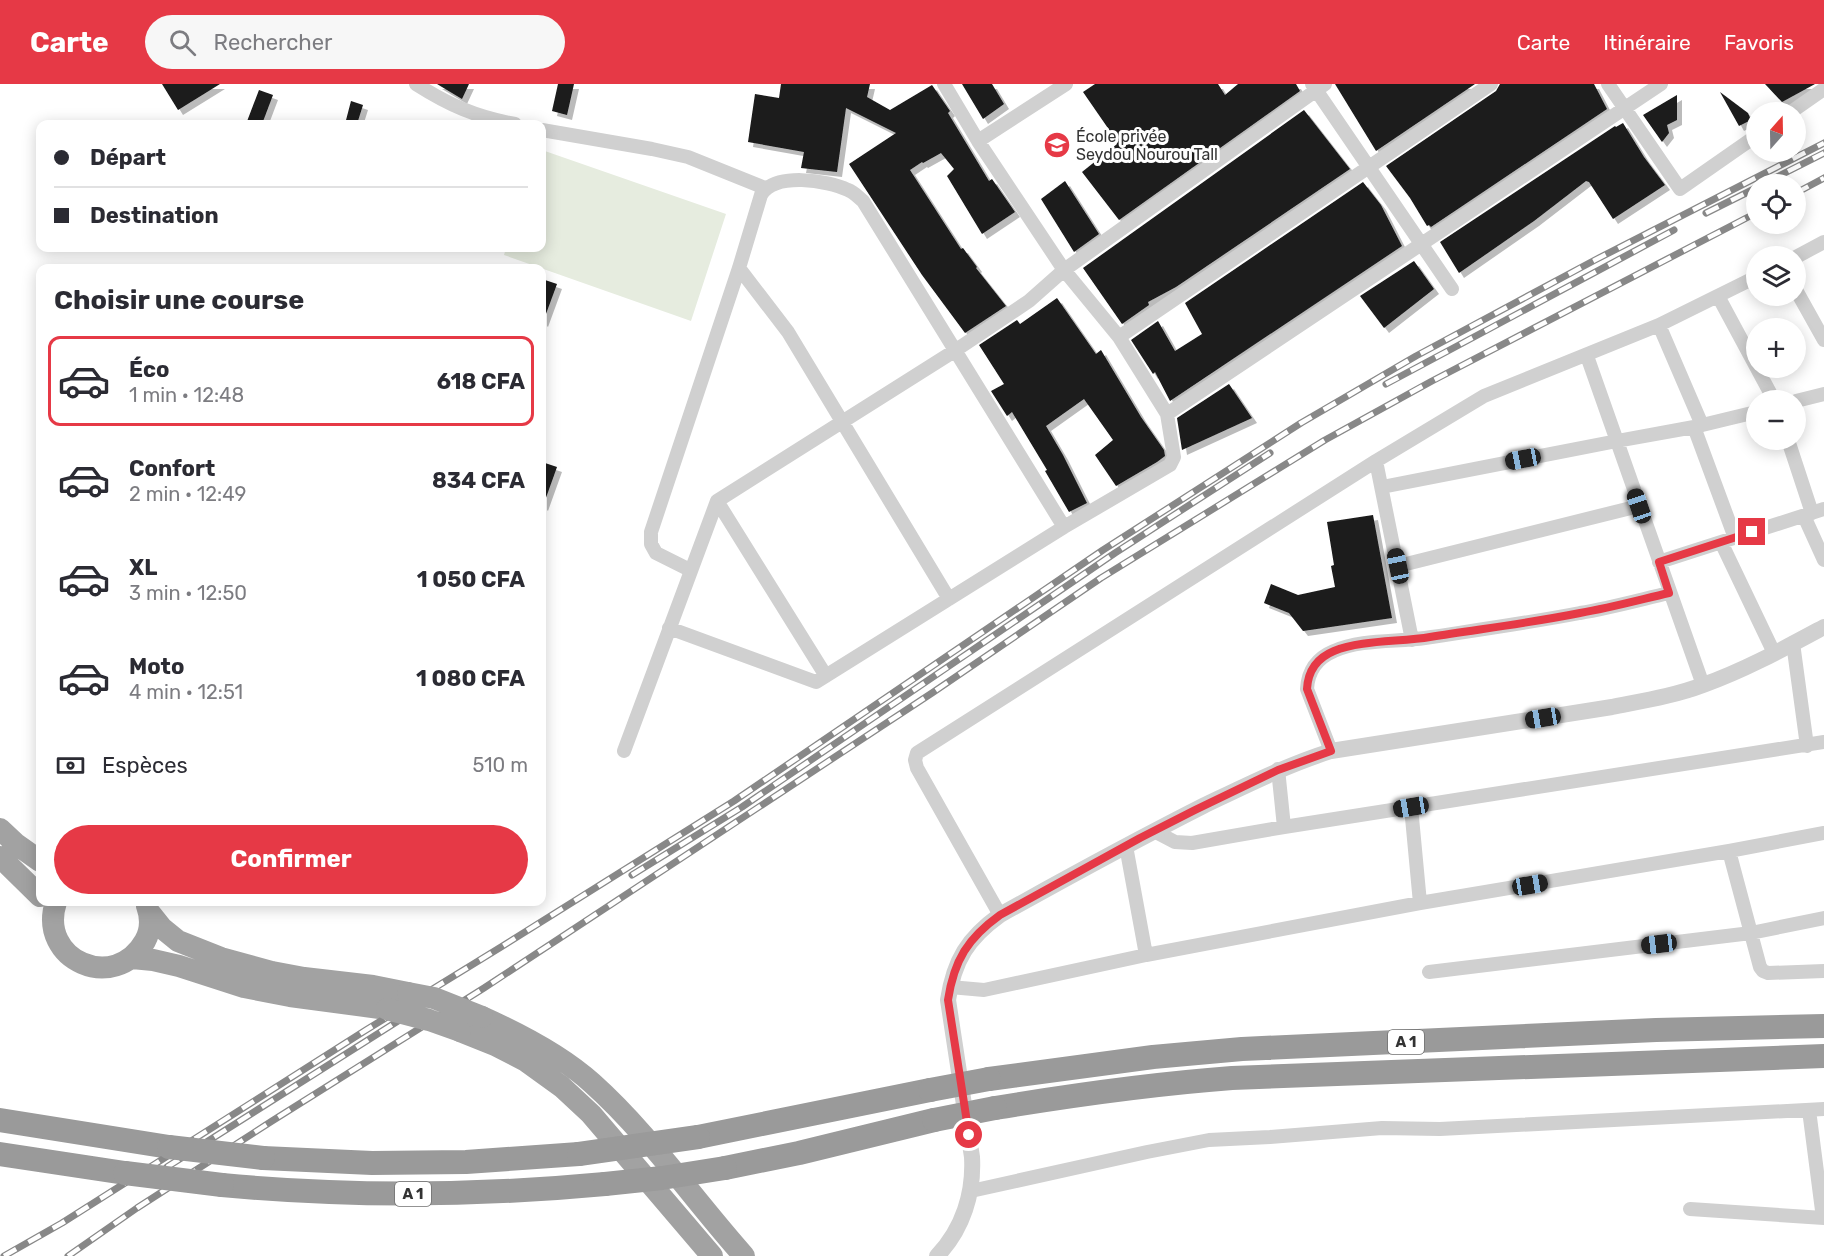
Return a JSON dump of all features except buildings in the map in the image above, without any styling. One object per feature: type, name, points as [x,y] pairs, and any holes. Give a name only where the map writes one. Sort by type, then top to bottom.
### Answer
[{"type":"highway","points":[[0,829],[36,858]]},
{"type":"highway","points":[[0,857],[36,891]]},
{"type":"highway","points":[[50,906],[56,938],[63,949],[74,960],[88,966],[103,968],[118,965],[132,958],[140,949],[147,938],[150,926],[148,907]]},
{"type":"highway","points":[[148,907],[162,928],[178,941],[221,958],[272,972],[333,983],[373,986],[434,999],[511,1030],[567,1063],[591,1082],[631,1123],[744,1256]]},
{"type":"highway","points":[[132,958],[178,966],[243,987],[387,1009],[429,1020],[495,1045],[526,1061],[561,1087],[591,1114],[712,1256]]},
{"type":"highway","name":"A 1","points":[[0,1120],[168,1147],[263,1158],[372,1163],[466,1162],[579,1154],[698,1137],[989,1079],[1154,1057],[1242,1049],[1656,1030],[1824,1026]]},
{"type":"highway","name":"A 1","points":[[0,1154],[222,1185],[335,1193],[480,1193],[605,1184],[725,1168],[995,1108],[1156,1084],[1232,1077],[1824,1056]]},
{"type":"street","points":[[416,84],[442,101],[468,113],[497,120]]},
{"type":"street","points":[[669,628],[816,682],[1064,526],[1170,465],[1174,457],[1167,414],[1119,337],[1064,270],[978,141],[945,84]]},
{"type":"street","points":[[978,141],[1066,84]]},
{"type":"street","points":[[1119,337],[1491,84]]},
{"type":"street","points":[[1608,84],[1680,189],[1746,143]]},
{"type":"street","points":[[1167,414],[1661,84]]},
{"type":"street","points":[[624,751],[717,501],[956,350],[1029,301],[1064,270],[1317,86],[1368,167],[1452,289]]},
{"type":"street","points":[[1805,102],[1824,89]]},
{"type":"street","points":[[546,131],[652,149],[688,158],[765,188]]},
{"type":"street","points":[[690,570],[656,553],[651,544],[651,532],[761,195],[765,188],[773,183],[787,180],[836,185],[851,191],[863,201],[1064,526]]},
{"type":"street","points":[[1806,252],[1824,242]]},
{"type":"street","points":[[739,268],[788,332],[949,599]]},
{"type":"street","points":[[1000,915],[917,768],[915,760],[917,753],[1484,396],[1659,325],[1746,282]]},
{"type":"street","points":[[1718,296],[1769,390]]},
{"type":"street","points":[[1805,306],[1824,340]]},
{"type":"street","points":[[1659,325],[1698,426],[1735,537]]},
{"type":"street","points":[[1587,356],[1703,686]]},
{"type":"street","points":[[1806,398],[1824,394]]},
{"type":"street","points":[[1382,488],[1698,426],[1746,414]]},
{"type":"street","points":[[1791,450],[1813,513],[1824,560]]},
{"type":"street","points":[[1376,462],[1412,640]]},
{"type":"street","points":[[717,501],[826,676]]},
{"type":"street","points":[[1398,566],[1639,506]]},
{"type":"street","points":[[1659,562],[1813,513]]},
{"type":"street","points":[[1721,542],[1774,653]]},
{"type":"street","points":[[1331,751],[1307,689],[1307,679],[1313,666],[1322,657],[1336,650],[1361,644],[1412,640],[1581,613],[1669,593]]},
{"type":"street","points":[[937,1256],[955,1233],[971,1191],[973,1175],[948,1000],[950,987],[963,954],[972,940],[982,928],[1000,915],[1154,831],[1278,770],[1331,751],[1658,698],[1703,686],[1824,627]]},
{"type":"street","points":[[1793,643],[1807,746]]},
{"type":"street","points":[[1154,831],[1175,842],[1192,843],[1824,742]]},
{"type":"street","points":[[1278,770],[1284,827]]},
{"type":"street","points":[[1411,807],[1420,903]]},
{"type":"street","points":[[950,987],[984,990],[1146,955],[1420,903],[1824,833]]},
{"type":"street","points":[[1126,846],[1146,955]]},
{"type":"street","points":[[1729,851],[1763,971],[1768,973],[1824,971]]},
{"type":"street","points":[[1430,972],[1751,933],[1824,918]]},
{"type":"street","points":[[1690,1209],[1823,1218],[1809,1110]]},
{"type":"street","points":[[971,1191],[1209,1140],[1372,1128],[1440,1129],[1824,1110]]},
{"type":"shaded area","points":[[546,151],[726,214],[691,321],[546,270],[546,264],[530,264],[504,255],[505,252],[546,252]]},
{"type":"railway","points":[[4,1256],[62,1223],[734,801],[1103,550],[1301,423],[1416,356],[1595,260],[1824,143]]},
{"type":"railway","points":[[1783,174],[1824,153]]},
{"type":"railway","points":[[1806,188],[1824,178]]},
{"type":"railway","points":[[1706,213],[1746,193]]},
{"type":"railway","points":[[68,1256],[137,1208],[272,1121],[484,988],[932,693],[1101,578],[1325,440],[1432,381],[1746,218]]},
{"type":"railway","points":[[1386,384],[1674,230]]},
{"type":"railway","points":[[632,875],[742,807],[1115,553],[1270,453]]},
{"type":"railway","points":[[167,1167],[398,1021]]},
{"type":"place","name":"École privée Seydou Nourou Tall","points":[[1057,145]]},
{"type":"route","points":[[969,1135],[948,1000],[951,980],[972,940],[982,928],[1000,915],[1154,831],[1278,770],[1331,751],[1307,689],[1307,679],[1313,666],[1322,657],[1336,650],[1361,644],[1412,640],[1581,613],[1669,593],[1659,562],[1752,532]]}]
